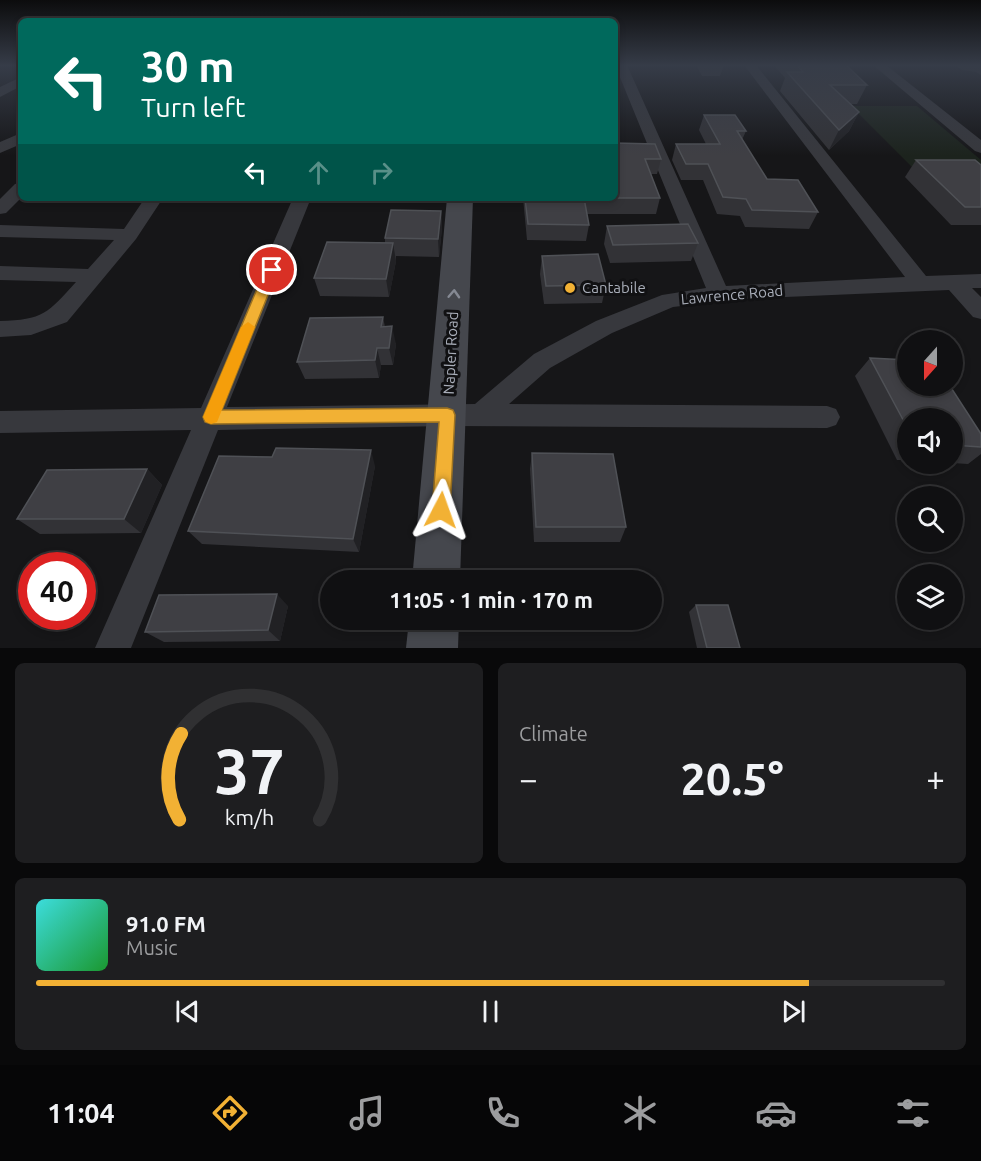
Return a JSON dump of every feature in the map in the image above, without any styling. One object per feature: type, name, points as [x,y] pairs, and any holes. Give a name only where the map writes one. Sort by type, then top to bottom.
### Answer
[{"type":"street","points":[[634,95],[719,294]]},
{"type":"street","points":[[774,95],[921,284]]},
{"type":"street","points":[[916,95],[981,148]]},
{"type":"street","points":[[0,148],[18,139]]},
{"type":"street","points":[[0,158],[18,155]]},
{"type":"street","points":[[0,209],[18,193]]},
{"type":"street","points":[[0,329],[28,329],[45,325],[59,315],[129,235],[152,201]]},
{"type":"street","points":[[113,648],[301,201]]},
{"type":"street","name":"Napler Road","points":[[438,570],[464,415],[460,201]]},
{"type":"street","points":[[0,231],[129,235]]},
{"type":"street","points":[[0,273],[93,276]]},
{"type":"street","name":"Lawrence Road","points":[[464,415],[508,389],[542,361],[604,327],[670,300],[719,294],[981,281]]},
{"type":"street","points":[[954,282],[981,311]]},
{"type":"street","points":[[0,422],[211,417],[464,415],[827,417]]},
{"type":"street","points":[[432,648],[433,630]]},
{"type":"shaded area","points":[[851,106],[917,106],[981,160],[981,176],[921,176]]},
{"type":"building","points":[[808,95],[841,95],[859,112],[839,130]]},
{"type":"building","points":[[704,115],[735,115],[746,131],[737,131],[767,179],[798,180],[818,212],[752,210],[746,199],[723,197],[708,164],[686,164],[676,144],[720,144]]},
{"type":"building","points":[[618,143],[655,144],[661,159],[645,159],[660,198],[618,198]]},
{"type":"building","points":[[916,160],[975,160],[981,165],[981,207],[965,207]]},
{"type":"building","points":[[525,201],[585,201],[589,225],[528,224]]},
{"type":"building","points":[[391,210],[441,211],[438,239],[385,238]]},
{"type":"building","points":[[688,224],[698,243],[613,245],[607,226]]},
{"type":"building","points":[[327,242],[393,243],[386,279],[314,278]]},
{"type":"building","points":[[598,254],[606,285],[546,286],[542,256]]},
{"type":"building","points":[[383,317],[381,327],[392,326],[389,348],[377,348],[375,360],[297,362],[310,318]]},
{"type":"building","points":[[870,358],[897,359],[897,396],[956,396],[981,434],[981,447],[963,446],[963,408],[897,408]]},
{"type":"building","points":[[276,448],[371,450],[353,539],[188,531],[219,456],[272,457]]},
{"type":"building","points":[[532,453],[613,454],[626,527],[536,527]]},
{"type":"building","points":[[147,469],[124,519],[17,519],[47,470]]},
{"type":"building","points":[[277,594],[268,630],[145,632],[159,595]]},
{"type":"building","points":[[696,605],[728,605],[740,648],[707,648]]},
{"type":"slow traffic","points":[[211,417],[248,327]]},
{"type":"place","name":"Cantabile","points":[[570,288]]},
{"type":"route","points":[[272,270],[211,417],[447,415],[441,510]]}]
